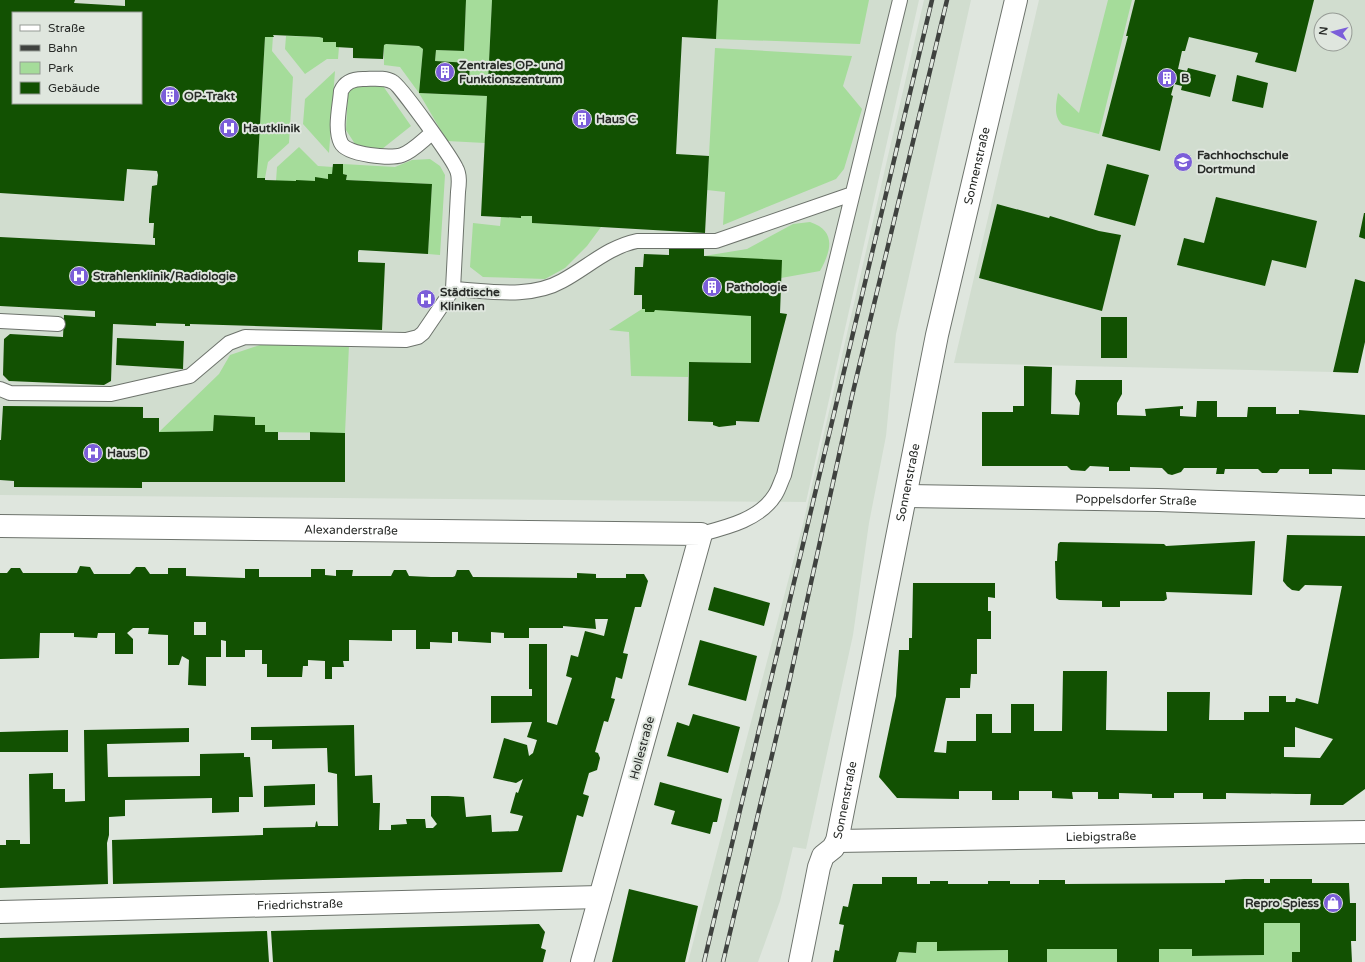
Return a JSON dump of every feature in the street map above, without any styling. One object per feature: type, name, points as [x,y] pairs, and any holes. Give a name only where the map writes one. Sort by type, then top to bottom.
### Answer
[{"type":"street","name":"Sonnenstraße","points":[[800,962],[818,867],[823,856],[833,848],[837,841],[937,335],[1016,0]]},
{"type":"street","name":"Poppelsdorfer Straße","points":[[906,496],[1151,500],[1365,507]]},
{"type":"street","name":"Alexanderstraße","points":[[0,526],[701,534]]},
{"type":"street","name":"Hollestraße","points":[[582,962],[701,534]]},
{"type":"street","name":"Liebigstraße","points":[[837,841],[1365,832]]},
{"type":"street","name":"Friedrichstraße","points":[[0,912],[600,897]]},
{"type":"lane","points":[[701,534],[734,525],[765,507],[776,494],[784,475],[900,0]]},
{"type":"lane","points":[[0,389],[10,393],[103,394],[123,391],[190,376],[229,343],[245,337],[406,340],[418,337],[423,333],[454,289],[459,177],[456,168],[432,133],[398,85],[387,79],[354,79],[344,86],[341,91],[338,132],[343,146],[350,151],[368,154],[402,155],[432,133]]},
{"type":"lane","points":[[454,289],[518,293],[546,288],[580,271],[611,249],[626,243],[637,241],[716,241],[852,194]]},
{"type":"lane","points":[[0,321],[58,324]]},
{"type":"shaded area","name":"Städtische Kliniken","points":[[0,0],[919,0],[806,502],[0,495]]},
{"type":"shaded area","points":[[924,0],[971,0],[896,334],[886,436],[869,523],[853,635],[806,849],[793,847],[780,901],[758,962],[688,962],[803,524]]},
{"type":"shaded area","name":"Fachhochschule Dortmund","points":[[1039,0],[1365,0],[1365,282],[1355,280],[1333,372],[954,363]]},
{"type":"green space","points":[[466,0],[492,0],[488,82],[469,81],[470,63],[435,61],[436,50],[464,51]]},
{"type":"green space","points":[[718,0],[869,0],[860,44],[716,39]]},
{"type":"green space","points":[[1108,0],[1132,0],[1099,134],[1063,125],[1056,114],[1056,106],[1058,93],[1079,113]]},
{"type":"green space","points":[[273,35],[272,51],[293,77],[289,143],[268,162],[265,178],[257,178],[265,37]]},
{"type":"green space","points":[[286,36],[319,37],[323,38],[323,42],[336,42],[336,47],[339,47],[338,59],[327,59],[305,74],[285,49]]},
{"type":"green space","points":[[384,45],[419,46],[423,49],[419,93],[400,67],[384,65]]},
{"type":"green space","points":[[715,48],[852,56],[843,86],[862,109],[844,169],[836,179],[723,225],[725,192],[707,190]]},
{"type":"green space","points":[[335,71],[329,153],[303,124],[305,99]]},
{"type":"green space","points":[[361,83],[383,86],[411,126],[382,149],[357,147],[346,130],[348,92]]},
{"type":"green space","points":[[419,93],[487,96],[485,143],[447,141]]},
{"type":"green space","points":[[299,147],[318,166],[333,167],[332,174],[328,174],[328,179],[315,178],[315,181],[311,182],[276,181],[277,167]]},
{"type":"green space","points":[[430,159],[440,166],[445,175],[440,255],[428,254],[432,184],[346,180],[347,175],[343,174],[343,164],[395,167],[412,160]]},
{"type":"green space","points":[[521,216],[532,216],[532,223],[601,227],[587,246],[565,268],[545,279],[483,277],[470,267],[473,223],[500,226],[501,217],[521,218]]},
{"type":"green space","points":[[810,222],[819,226],[828,236],[829,249],[820,271],[781,278],[704,256],[747,249],[793,224]]},
{"type":"green space","points":[[642,309],[751,314],[751,363],[689,362],[688,377],[631,376],[629,332],[609,330]]},
{"type":"green space","points":[[266,343],[349,345],[345,433],[265,432],[265,425],[255,425],[255,417],[215,415],[213,431],[159,432],[219,374],[230,355]]},
{"type":"green space","points":[[1264,923],[1300,923],[1300,952],[1292,952],[1292,962],[1159,962],[1159,949],[1192,949],[1192,956],[1264,955]]},
{"type":"green space","points":[[917,942],[937,942],[937,951],[1008,950],[1008,962],[896,962],[899,952],[916,953]]},
{"type":"green space","points":[[1047,949],[1117,949],[1117,962],[1047,962]]},
{"type":"building","points":[[0,0],[75,0],[74,3],[125,6],[125,0],[466,0],[464,51],[436,50],[435,61],[470,63],[469,81],[488,82],[492,0],[718,0],[716,39],[682,37],[676,154],[709,156],[705,233],[532,223],[532,216],[521,216],[521,218],[481,216],[487,96],[419,93],[423,49],[419,46],[386,44],[384,45],[383,59],[353,58],[353,48],[336,47],[336,42],[323,42],[323,38],[273,35],[274,37],[265,37],[257,178],[265,178],[265,180],[296,181],[315,181],[315,177],[328,179],[328,174],[332,174],[333,164],[343,164],[343,174],[347,175],[346,180],[432,184],[428,254],[359,250],[358,252],[358,262],[385,263],[382,330],[190,324],[190,326],[185,326],[185,324],[156,323],[156,326],[113,324],[111,381],[104,385],[9,381],[3,375],[4,339],[10,334],[63,337],[64,315],[95,317],[95,311],[0,306],[0,237],[155,245],[155,238],[153,238],[154,223],[149,223],[149,219],[152,186],[157,185],[157,171],[127,169],[124,201],[0,193]]},
{"type":"building","name":"B","points":[[1135,0],[1314,0],[1296,72],[1255,62],[1258,53],[1189,37],[1185,51],[1182,51],[1178,69],[1187,71],[1188,68],[1216,75],[1210,97],[1181,90],[1182,86],[1174,84],[1171,95],[1173,96],[1160,151],[1102,136],[1128,36],[1126,36]]},
{"type":"building","points":[[1237,75],[1268,83],[1263,108],[1232,101]]},
{"type":"building","points":[[1107,164],[1149,175],[1135,226],[1094,215]]},
{"type":"building","points":[[1216,197],[1317,221],[1306,268],[1272,260],[1265,286],[1177,265],[1184,238],[1204,243]]},
{"type":"building","points":[[997,204],[1049,218],[1050,216],[1099,231],[1121,235],[1102,311],[979,278]]},
{"type":"building","points":[[1365,213],[1365,239],[1359,237]]},
{"type":"building","points":[[669,248],[704,249],[704,256],[782,260],[780,313],[787,314],[759,422],[736,421],[736,425],[719,427],[713,425],[713,422],[688,421],[689,362],[751,363],[751,316],[655,310],[654,312],[645,312],[645,309],[642,309],[642,295],[634,295],[635,267],[643,267],[644,254],[669,255]]},
{"type":"building","points":[[1355,279],[1365,282],[1365,342],[1358,373],[1333,372]]},
{"type":"building","points":[[1101,317],[1127,317],[1127,358],[1101,358]]},
{"type":"building","points":[[117,338],[184,341],[183,369],[116,365]]},
{"type":"building","points":[[1024,366],[1052,367],[1051,414],[1079,415],[1080,403],[1075,394],[1076,380],[1122,380],[1122,394],[1117,403],[1117,415],[1146,416],[1145,409],[1183,406],[1183,409],[1180,409],[1180,416],[1196,417],[1197,401],[1217,401],[1217,417],[1247,417],[1248,407],[1276,407],[1276,414],[1299,414],[1299,410],[1365,415],[1365,470],[1332,469],[1332,474],[1309,474],[1309,469],[1280,469],[1277,473],[1262,473],[1258,469],[1225,469],[1224,474],[1216,474],[1217,468],[1184,468],[1181,472],[1172,475],[1168,474],[1162,468],[1130,467],[1130,471],[1109,471],[1109,467],[1090,466],[1085,471],[1071,470],[1067,466],[982,466],[982,412],[1013,412],[1013,406],[1024,406]]},
{"type":"building","points":[[3,406],[143,407],[143,418],[159,418],[159,432],[213,431],[214,415],[255,417],[255,425],[265,425],[265,432],[278,432],[278,440],[310,440],[310,432],[345,433],[345,482],[142,482],[142,488],[14,487],[14,481],[0,480],[0,440]]},
{"type":"building","points":[[1287,535],[1365,536],[1365,789],[1343,805],[1310,805],[1311,794],[1226,793],[1226,799],[1203,799],[1203,793],[1174,793],[1174,798],[1152,798],[1152,794],[1119,793],[1119,799],[1098,799],[1098,792],[1072,792],[1073,799],[1052,798],[1052,791],[1019,791],[1019,800],[992,800],[992,791],[959,791],[959,799],[897,798],[879,777],[896,696],[899,650],[909,650],[909,638],[912,638],[913,583],[995,583],[995,598],[988,597],[988,611],[991,611],[991,639],[977,639],[977,674],[971,674],[970,688],[960,688],[960,698],[946,698],[934,752],[946,753],[947,741],[976,741],[976,714],[992,714],[992,733],[1011,733],[1011,704],[1034,704],[1034,731],[1062,731],[1063,671],[1107,671],[1106,730],[1167,731],[1167,692],[1210,692],[1209,720],[1244,720],[1244,712],[1269,712],[1269,696],[1286,696],[1286,702],[1295,702],[1296,698],[1318,704],[1342,586],[1305,585],[1299,591],[1292,590],[1283,581]],"holes":[[[1295,727],[1333,739],[1320,758],[1284,757],[1284,747],[1295,747]]]},
{"type":"building","points":[[1255,541],[1252,595],[1166,592],[1167,599],[1164,601],[1120,601],[1120,607],[1102,607],[1102,601],[1059,600],[1056,598],[1055,561],[1057,561],[1058,544],[1060,542],[1164,544],[1166,546]]},
{"type":"building","points":[[80,566],[90,567],[94,574],[130,574],[136,567],[145,567],[150,574],[168,574],[168,568],[186,568],[186,576],[245,578],[245,569],[259,569],[259,577],[311,577],[311,569],[325,569],[325,575],[336,576],[336,570],[353,570],[352,576],[391,576],[394,570],[406,570],[409,576],[453,577],[455,576],[457,570],[469,570],[473,577],[577,578],[577,573],[596,574],[596,578],[626,578],[626,574],[644,574],[648,581],[641,607],[635,607],[623,653],[628,654],[622,679],[616,677],[611,698],[615,699],[608,722],[604,721],[595,752],[598,753],[600,758],[597,770],[589,773],[583,794],[589,796],[583,817],[577,815],[562,872],[113,884],[112,840],[263,835],[263,828],[315,827],[317,821],[318,826],[338,826],[337,774],[328,772],[327,748],[272,749],[272,740],[251,740],[251,727],[354,725],[355,776],[372,775],[373,803],[380,803],[379,830],[391,830],[391,825],[407,824],[406,819],[425,819],[426,828],[433,828],[437,824],[431,816],[431,796],[448,796],[464,797],[466,817],[491,815],[492,832],[518,831],[523,816],[510,813],[516,792],[518,793],[523,779],[516,783],[493,778],[504,738],[527,745],[529,756],[533,753],[537,740],[527,737],[532,722],[491,723],[491,696],[532,696],[532,689],[529,689],[529,644],[547,644],[547,722],[557,725],[572,678],[566,676],[571,655],[578,657],[585,631],[604,636],[608,619],[595,619],[596,629],[563,626],[563,628],[529,628],[529,638],[504,638],[504,633],[491,632],[491,643],[458,641],[458,632],[452,632],[452,643],[430,642],[430,649],[416,649],[416,630],[392,630],[392,641],[349,640],[349,661],[343,661],[344,667],[332,667],[332,679],[325,679],[325,661],[308,660],[308,666],[303,666],[302,677],[267,677],[267,664],[262,664],[262,650],[245,650],[245,657],[226,657],[226,641],[221,640],[221,657],[206,657],[206,686],[188,685],[189,660],[182,656],[179,665],[168,665],[168,635],[148,634],[149,628],[133,628],[127,633],[133,639],[133,654],[115,654],[115,633],[98,633],[97,638],[74,637],[74,633],[40,633],[39,658],[0,659],[0,573],[7,573],[11,568],[20,568],[23,573],[77,573]],"holes":[[[194,622],[206,622],[206,635],[194,635]]]},
{"type":"building","points":[[714,587],[770,603],[764,626],[708,610]]},
{"type":"building","points":[[700,640],[757,656],[746,701],[688,685]]},
{"type":"building","points":[[693,714],[740,727],[728,773],[667,756],[677,722],[689,726]]},
{"type":"building","points":[[189,728],[189,742],[107,744],[108,777],[200,776],[200,754],[244,753],[244,757],[250,757],[253,797],[239,797],[239,812],[212,813],[212,798],[125,800],[125,816],[109,817],[109,835],[107,843],[108,884],[0,888],[0,845],[6,845],[6,840],[20,840],[20,844],[30,844],[29,774],[53,773],[53,789],[65,789],[65,802],[85,801],[84,730]]},
{"type":"building","points":[[68,730],[68,752],[0,752],[0,732]]},
{"type":"building","points":[[660,782],[722,799],[717,822],[713,822],[710,834],[671,824],[675,811],[654,805]]},
{"type":"building","points":[[315,784],[315,805],[264,807],[264,786]]},
{"type":"building","points":[[882,877],[917,877],[917,884],[930,884],[930,881],[948,881],[948,884],[988,884],[988,881],[1010,881],[1010,884],[1039,884],[1039,880],[1065,880],[1065,884],[1225,883],[1225,880],[1244,879],[1264,879],[1264,883],[1270,883],[1270,879],[1312,879],[1312,883],[1349,883],[1350,903],[1356,903],[1356,941],[1351,941],[1352,962],[1292,962],[1292,952],[1300,952],[1300,923],[1264,923],[1264,955],[1192,956],[1192,949],[1159,949],[1159,962],[1117,962],[1117,949],[1047,949],[1047,962],[1008,962],[1008,950],[937,951],[937,942],[917,942],[916,953],[899,952],[896,962],[833,962],[835,950],[839,951],[844,925],[839,924],[843,906],[848,907],[853,884],[882,884]]},
{"type":"building","points":[[629,889],[698,906],[685,962],[612,962]]},
{"type":"building","points":[[539,924],[545,932],[541,948],[546,950],[543,962],[273,962],[271,931]]},
{"type":"building","points":[[267,931],[269,962],[0,962],[0,938]]},
{"type":"railway","points":[[704,962],[932,0]]},
{"type":"railway","points":[[723,962],[787,692],[852,396],[947,0]]},
{"type":"place","name":"Zentrales OP- und Funktionszentrum","points":[[445,72]]},
{"type":"place","name":"B","points":[[1167,78]]},
{"type":"place","name":"OP-Trakt","points":[[170,96]]},
{"type":"place","name":"Haus C","points":[[582,119]]},
{"type":"place","name":"Hautklinik","points":[[229,128]]},
{"type":"place","name":"Fachhochschule Dortmund","points":[[1183,162]]},
{"type":"place","name":"Strahlenklinik/Radiologie","points":[[79,276]]},
{"type":"place","name":"Pathologie","points":[[712,287]]},
{"type":"place","name":"Städtische Kliniken","points":[[426,299]]},
{"type":"place","name":"Haus D","points":[[93,453]]},
{"type":"place","name":"Repro Spiess","points":[[1333,903]]}]
